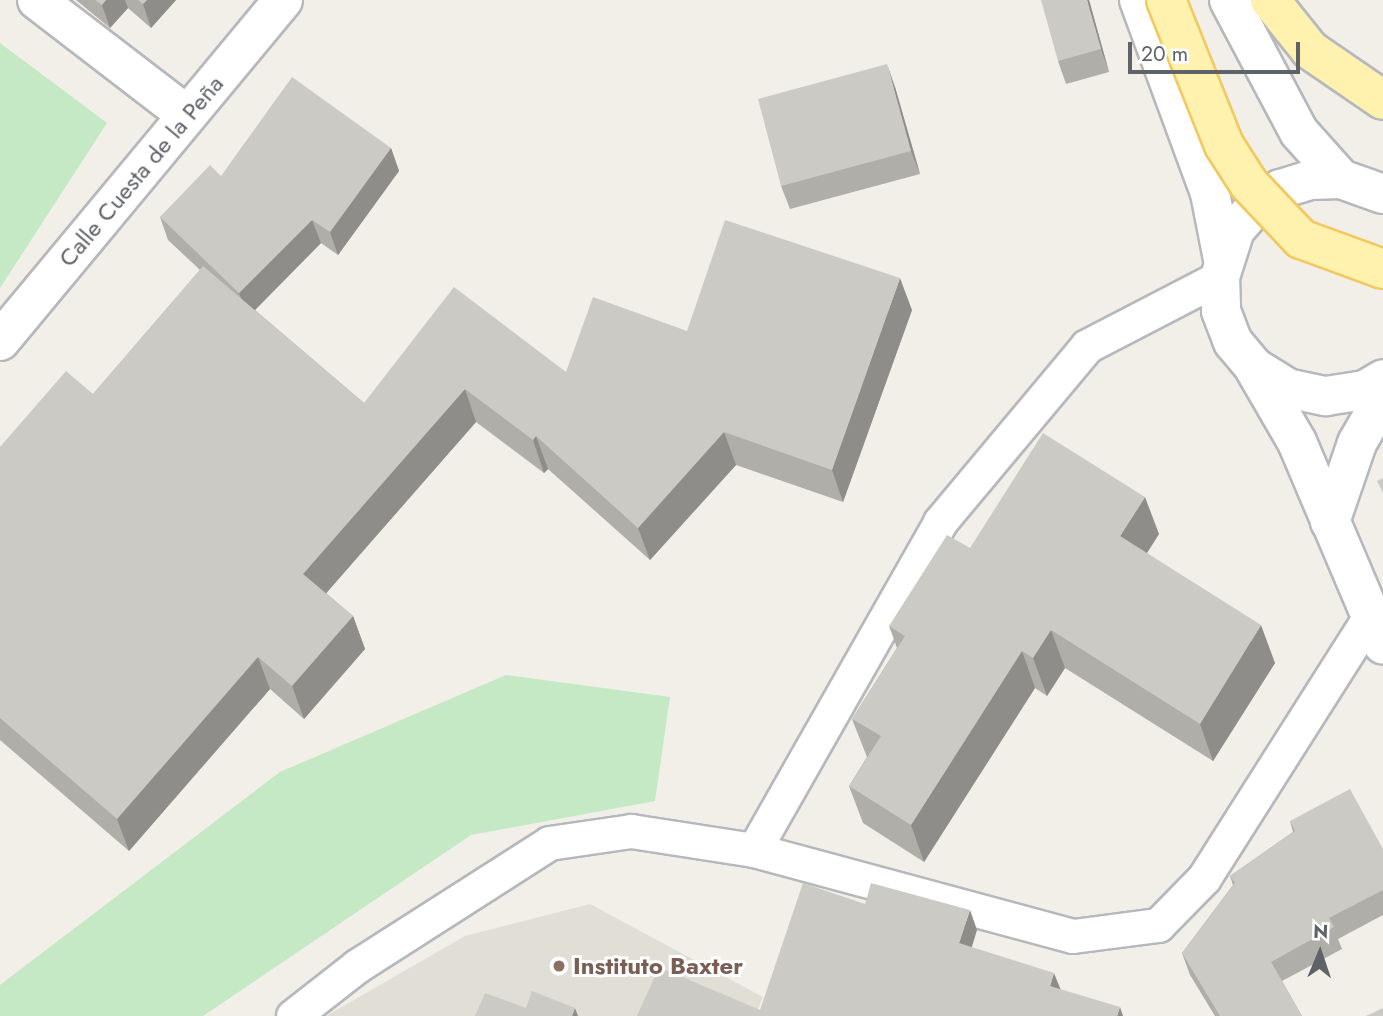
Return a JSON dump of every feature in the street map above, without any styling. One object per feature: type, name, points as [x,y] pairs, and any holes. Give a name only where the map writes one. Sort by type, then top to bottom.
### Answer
[{"type":"main road","points":[[37,0],[187,115]]},
{"type":"main road","name":"Calle Cuesta de la Peña","points":[[0,341],[283,0]]},
{"type":"main road","points":[[1139,0],[1210,193],[1222,268],[1222,311],[1233,341],[1254,367],[1297,442],[1377,630]]},
{"type":"main road","points":[[1166,0],[1224,145],[1249,184],[1301,239],[1383,269]]},
{"type":"main road","points":[[1229,0],[1299,132],[1341,179]]},
{"type":"main road","points":[[1270,0],[1310,50],[1383,100]]},
{"type":"main road","points":[[1222,268],[1236,230],[1255,206],[1280,190],[1310,180],[1341,179],[1383,194]]},
{"type":"main road","points":[[1254,367],[1287,388],[1326,396],[1365,390],[1383,379]]},
{"type":"main road","points":[[1330,522],[1357,443],[1383,398]]},
{"type":"lane","points":[[754,850],[940,522],[1087,346],[1222,268]]},
{"type":"lane","points":[[293,1016],[357,965],[549,843],[631,831],[754,850],[1073,936],[1158,925],[1205,878],[1377,630]]},
{"type":"shaded area","name":"Instituto Baxter","points":[[590,904],[763,997],[755,1016],[326,1016],[465,936]]},
{"type":"green space","points":[[0,43],[107,123],[0,288]]},
{"type":"green space","points":[[506,675],[670,697],[655,801],[471,835],[203,1016],[0,1016],[0,985],[280,772]]},
{"type":"building","points":[[1041,0],[1087,0],[1101,49],[1058,61]]},
{"type":"building","points":[[887,64],[911,151],[781,186],[758,99]]},
{"type":"building","points":[[292,77],[391,148],[330,232],[312,220],[239,293],[160,217],[210,165],[221,176]]},
{"type":"building","points":[[725,220],[900,278],[832,470],[724,432],[638,528],[536,436],[533,440],[465,389],[303,574],[353,616],[292,686],[258,657],[117,819],[0,718],[0,447],[66,371],[93,394],[203,266],[364,403],[454,287],[566,372],[593,297],[687,331]]},
{"type":"building","points":[[1043,433],[1145,497],[1120,536],[1261,625],[1200,724],[1051,630],[1033,658],[1022,651],[911,825],[849,786],[881,736],[852,719],[905,636],[889,626],[947,535],[970,548]]},
{"type":"building","points":[[1383,478],[1383,493],[1377,481]]},
{"type":"building","points":[[1350,789],[1383,849],[1383,890],[1329,918],[1334,927],[1271,962],[1302,1016],[1220,1016],[1182,953],[1235,883],[1230,876],[1295,831],[1290,821]]},
{"type":"building","points":[[803,883],[865,904],[871,883],[970,910],[959,943],[1054,973],[1050,986],[1120,1007],[1117,1016],[637,1016],[659,967],[760,1010]]},
{"type":"building","points":[[532,991],[575,1008],[572,1016],[475,1016],[485,993],[526,1008]]},
{"type":"building","points":[[1383,1008],[1383,1016],[1366,1016]]},
{"type":"place","name":"Instituto Baxter","points":[[559,966]]}]
